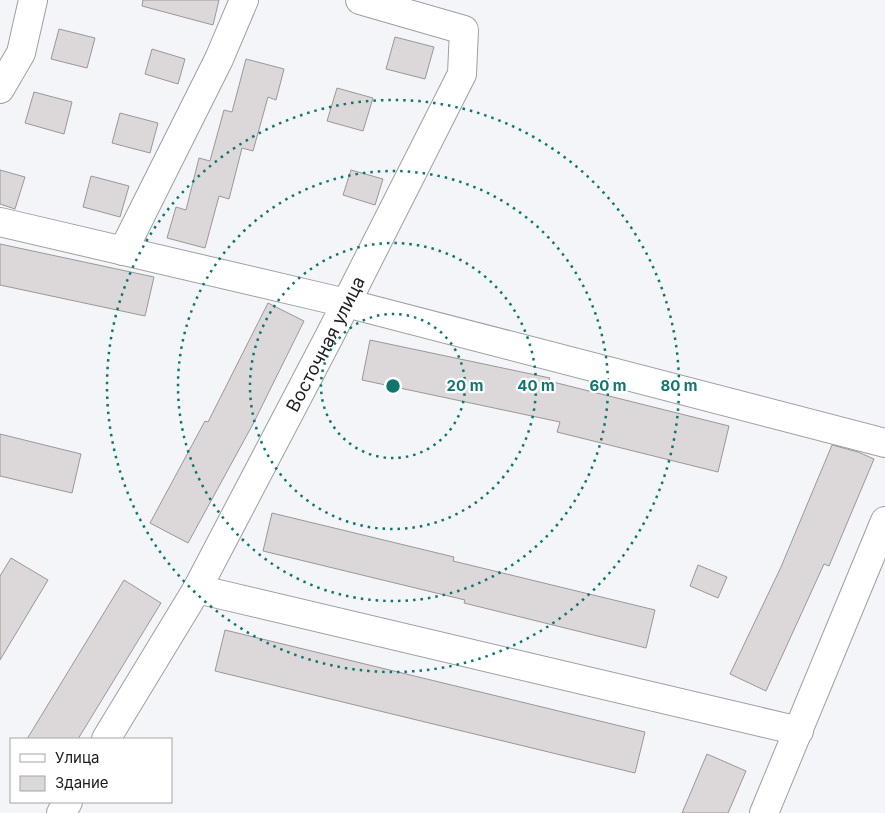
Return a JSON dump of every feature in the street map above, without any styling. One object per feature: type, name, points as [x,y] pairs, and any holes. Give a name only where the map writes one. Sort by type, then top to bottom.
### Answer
[{"type":"street","points":[[0,89],[21,53],[33,0]]},
{"type":"street","points":[[122,251],[219,58],[244,0]]},
{"type":"street","name":"Восточная улица","points":[[107,738],[197,589],[346,303],[462,74],[464,30],[360,0]]},
{"type":"street","points":[[0,222],[346,303],[885,443]]},
{"type":"street","points":[[764,813],[885,521]]},
{"type":"street","points":[[197,589],[799,731]]},
{"type":"building","points":[[143,0],[219,0],[213,25],[142,6]]},
{"type":"building","points":[[59,29],[95,38],[87,68],[51,59]]},
{"type":"building","points":[[395,37],[434,47],[425,79],[386,69]]},
{"type":"building","points":[[152,49],[185,59],[178,84],[145,74]]},
{"type":"building","points":[[246,59],[284,69],[276,100],[268,97],[253,151],[242,148],[229,199],[219,196],[205,248],[167,238],[176,207],[186,210],[199,158],[210,161],[224,110],[232,112]]},
{"type":"building","points":[[337,88],[373,98],[363,131],[327,121]]},
{"type":"building","points":[[34,92],[72,102],[64,134],[25,123]]},
{"type":"building","points":[[120,113],[158,123],[150,153],[112,143]]},
{"type":"building","points":[[0,170],[25,177],[15,209],[0,204]]},
{"type":"building","points":[[351,170],[383,179],[375,205],[343,195]]},
{"type":"building","points":[[91,176],[129,186],[120,217],[83,207]]},
{"type":"building","points":[[0,244],[154,277],[145,316],[0,285]]},
{"type":"building","points":[[268,303],[304,321],[253,424],[188,543],[150,523],[205,421],[208,422]]},
{"type":"building","points":[[370,340],[550,378],[549,381],[729,426],[718,472],[557,432],[560,422],[362,380]]},
{"type":"building","points":[[0,434],[81,454],[72,493],[0,476]]},
{"type":"building","points":[[832,445],[858,452],[874,459],[829,566],[824,564],[766,691],[730,674],[781,567]]},
{"type":"building","points":[[272,513],[454,557],[453,561],[655,610],[646,648],[464,603],[465,600],[263,551]]},
{"type":"building","points":[[11,558],[48,580],[0,660],[0,576]]},
{"type":"building","points":[[698,565],[727,577],[718,598],[690,586]]},
{"type":"building","points":[[124,580],[161,603],[79,738],[28,738]]},
{"type":"building","points":[[225,630],[645,732],[635,773],[215,671]]},
{"type":"building","points":[[707,754],[746,771],[728,813],[682,813]]}]
